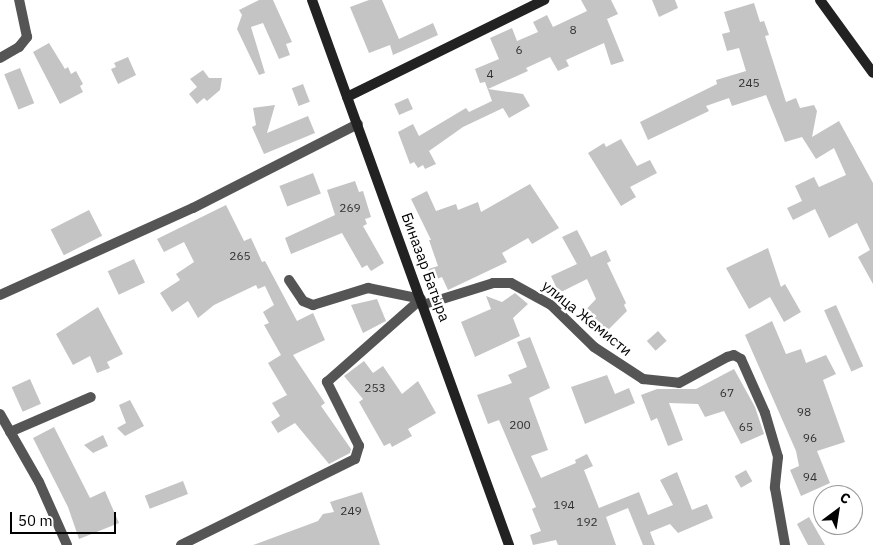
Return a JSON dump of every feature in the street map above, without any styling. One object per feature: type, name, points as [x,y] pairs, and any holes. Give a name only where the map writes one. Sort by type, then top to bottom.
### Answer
[{"type":"street","points":[[0,58],[19,48],[27,37],[19,0]]},
{"type":"street","name":"Биназар Батыра","points":[[312,0],[509,545]]},
{"type":"street","points":[[347,97],[544,0]]},
{"type":"street","points":[[820,0],[873,73]]},
{"type":"street","points":[[0,295],[193,208],[358,124]]},
{"type":"street","points":[[289,280],[303,301],[313,305],[368,288],[422,302]]},
{"type":"street","name":"улица Жемисти","points":[[422,302],[493,282],[511,284],[551,305],[594,346],[643,379],[679,383],[727,357],[734,355],[741,359],[765,413],[778,457],[775,488],[785,545]]},
{"type":"street","points":[[181,545],[355,459],[359,446],[327,382],[422,302]]},
{"type":"street","points":[[10,432],[91,397]]},
{"type":"street","points":[[0,414],[39,482],[67,545]]},
{"type":"building","points":[[259,0],[273,0],[292,42],[286,44],[290,55],[279,59],[263,23],[251,27],[265,73],[259,75],[237,29],[242,15],[239,10]]},
{"type":"building","points":[[369,0],[382,0],[399,39],[433,23],[438,35],[393,55],[390,45],[369,53],[350,7]]},
{"type":"building","points":[[581,0],[611,0],[618,14],[607,19],[624,61],[611,65],[604,43],[566,60],[569,66],[558,71],[550,57],[526,68],[528,71],[488,89],[523,94],[530,106],[509,118],[503,108],[463,127],[429,151],[436,164],[425,169],[423,165],[418,168],[414,162],[410,164],[398,132],[413,124],[419,136],[466,108],[469,112],[492,101],[485,82],[480,83],[475,69],[499,59],[490,38],[512,28],[517,41],[538,32],[533,22],[547,15],[553,27],[587,11]]},
{"type":"building","points":[[652,0],[675,0],[678,8],[659,17]]},
{"type":"building","points":[[754,3],[760,22],[764,21],[769,35],[765,36],[786,102],[796,98],[800,108],[814,105],[817,111],[812,137],[839,121],[873,183],[873,284],[858,257],[870,250],[857,223],[829,238],[815,209],[793,220],[787,208],[802,201],[795,186],[814,177],[819,187],[846,175],[834,148],[816,159],[802,137],[785,142],[766,95],[732,106],[729,98],[706,106],[709,111],[648,140],[640,122],[717,84],[716,80],[746,71],[739,48],[727,51],[722,34],[730,32],[724,12]]},
{"type":"building","points":[[49,43],[65,69],[68,67],[71,74],[76,71],[83,84],[80,86],[83,92],[60,104],[33,52]]},
{"type":"building","points":[[128,57],[136,75],[118,84],[111,69],[116,67],[114,63]]},
{"type":"building","points":[[20,68],[34,103],[18,110],[4,74]]},
{"type":"building","points":[[203,70],[209,78],[222,78],[220,90],[207,101],[204,98],[197,104],[189,94],[197,87],[190,79]]},
{"type":"building","points":[[303,84],[310,102],[299,106],[292,88]]},
{"type":"building","points":[[408,98],[413,109],[399,115],[394,104]]},
{"type":"building","points":[[275,105],[267,133],[308,116],[315,133],[264,154],[252,127],[256,125],[253,108]]},
{"type":"building","points":[[621,139],[637,166],[650,160],[657,173],[630,187],[636,197],[621,206],[588,153],[604,143],[606,147]]},
{"type":"building","points":[[313,173],[321,194],[287,206],[279,186]]},
{"type":"building","points":[[355,181],[359,192],[363,191],[371,217],[365,219],[367,224],[363,226],[384,263],[371,271],[367,265],[362,268],[342,233],[291,254],[285,238],[335,215],[327,190]]},
{"type":"building","points":[[530,184],[559,228],[532,244],[528,238],[502,253],[507,262],[448,290],[442,277],[432,281],[428,269],[438,266],[429,240],[431,240],[411,199],[427,191],[436,211],[456,204],[458,210],[478,202],[481,212]]},
{"type":"building","points":[[226,205],[244,241],[251,238],[262,262],[265,261],[297,321],[313,313],[325,340],[293,355],[325,403],[321,406],[351,449],[350,453],[329,464],[295,423],[278,433],[271,422],[280,416],[272,403],[287,395],[268,363],[281,355],[264,325],[269,323],[263,312],[274,305],[265,286],[258,289],[256,285],[214,305],[198,318],[188,301],[172,312],[160,293],[180,280],[176,274],[194,262],[184,242],[164,252],[157,239]]},
{"type":"building","points":[[89,210],[102,236],[64,255],[51,230]]},
{"type":"building","points":[[577,230],[591,257],[606,250],[611,261],[607,263],[626,303],[624,305],[627,311],[600,338],[579,317],[596,299],[587,279],[559,293],[551,276],[577,264],[562,237]]},
{"type":"building","points":[[768,248],[781,287],[785,284],[801,312],[784,322],[770,297],[749,309],[726,268]]},
{"type":"building","points":[[134,259],[145,283],[119,295],[108,271]]},
{"type":"building","points":[[515,293],[528,304],[513,318],[520,336],[475,357],[461,322],[491,309],[486,296],[502,302]]},
{"type":"building","points":[[377,299],[386,321],[363,333],[351,305]]},
{"type":"building","points":[[836,305],[863,366],[851,371],[824,310]]},
{"type":"building","points":[[98,307],[123,354],[107,362],[110,368],[97,373],[90,356],[73,365],[56,334]]},
{"type":"building","points":[[772,321],[786,354],[801,349],[806,363],[826,355],[836,374],[823,380],[845,442],[817,451],[830,483],[813,485],[813,491],[801,496],[790,470],[799,466],[796,451],[745,335]]},
{"type":"building","points":[[658,331],[667,341],[656,351],[647,341]]},
{"type":"building","points":[[530,337],[550,388],[529,398],[548,450],[531,456],[541,478],[576,463],[575,460],[587,454],[593,466],[584,470],[599,508],[639,492],[648,515],[673,505],[660,480],[677,472],[692,510],[707,504],[713,518],[678,533],[670,524],[650,532],[655,545],[643,545],[628,508],[606,517],[616,545],[558,545],[556,540],[533,545],[530,535],[541,531],[532,509],[536,507],[499,420],[488,424],[477,395],[512,383],[508,375],[527,367],[517,342]]},
{"type":"building","points":[[364,361],[373,373],[383,366],[402,394],[418,381],[436,413],[408,429],[412,436],[392,447],[390,443],[384,446],[359,402],[363,399],[344,376]]},
{"type":"building","points":[[734,369],[755,407],[764,434],[741,444],[724,411],[705,417],[698,404],[669,403],[683,440],[668,446],[657,418],[651,421],[641,395],[657,389],[696,389]]},
{"type":"building","points":[[607,375],[615,394],[629,388],[635,403],[585,424],[571,387]]},
{"type":"building","points":[[30,379],[41,404],[23,412],[12,387]]},
{"type":"building","points":[[130,400],[144,426],[125,436],[117,428],[126,423],[119,405]]},
{"type":"building","points":[[54,427],[90,498],[105,491],[119,523],[79,539],[68,507],[33,438]]},
{"type":"building","points":[[103,435],[108,446],[93,453],[84,445]]},
{"type":"building","points":[[746,470],[752,481],[741,488],[735,476]]},
{"type":"building","points":[[183,481],[188,494],[150,509],[145,496]]},
{"type":"building","points":[[362,492],[380,545],[253,545],[318,521],[323,514],[334,512],[330,502]]},
{"type":"building","points":[[809,517],[813,524],[813,535],[819,535],[825,545],[808,545],[797,524]]}]
